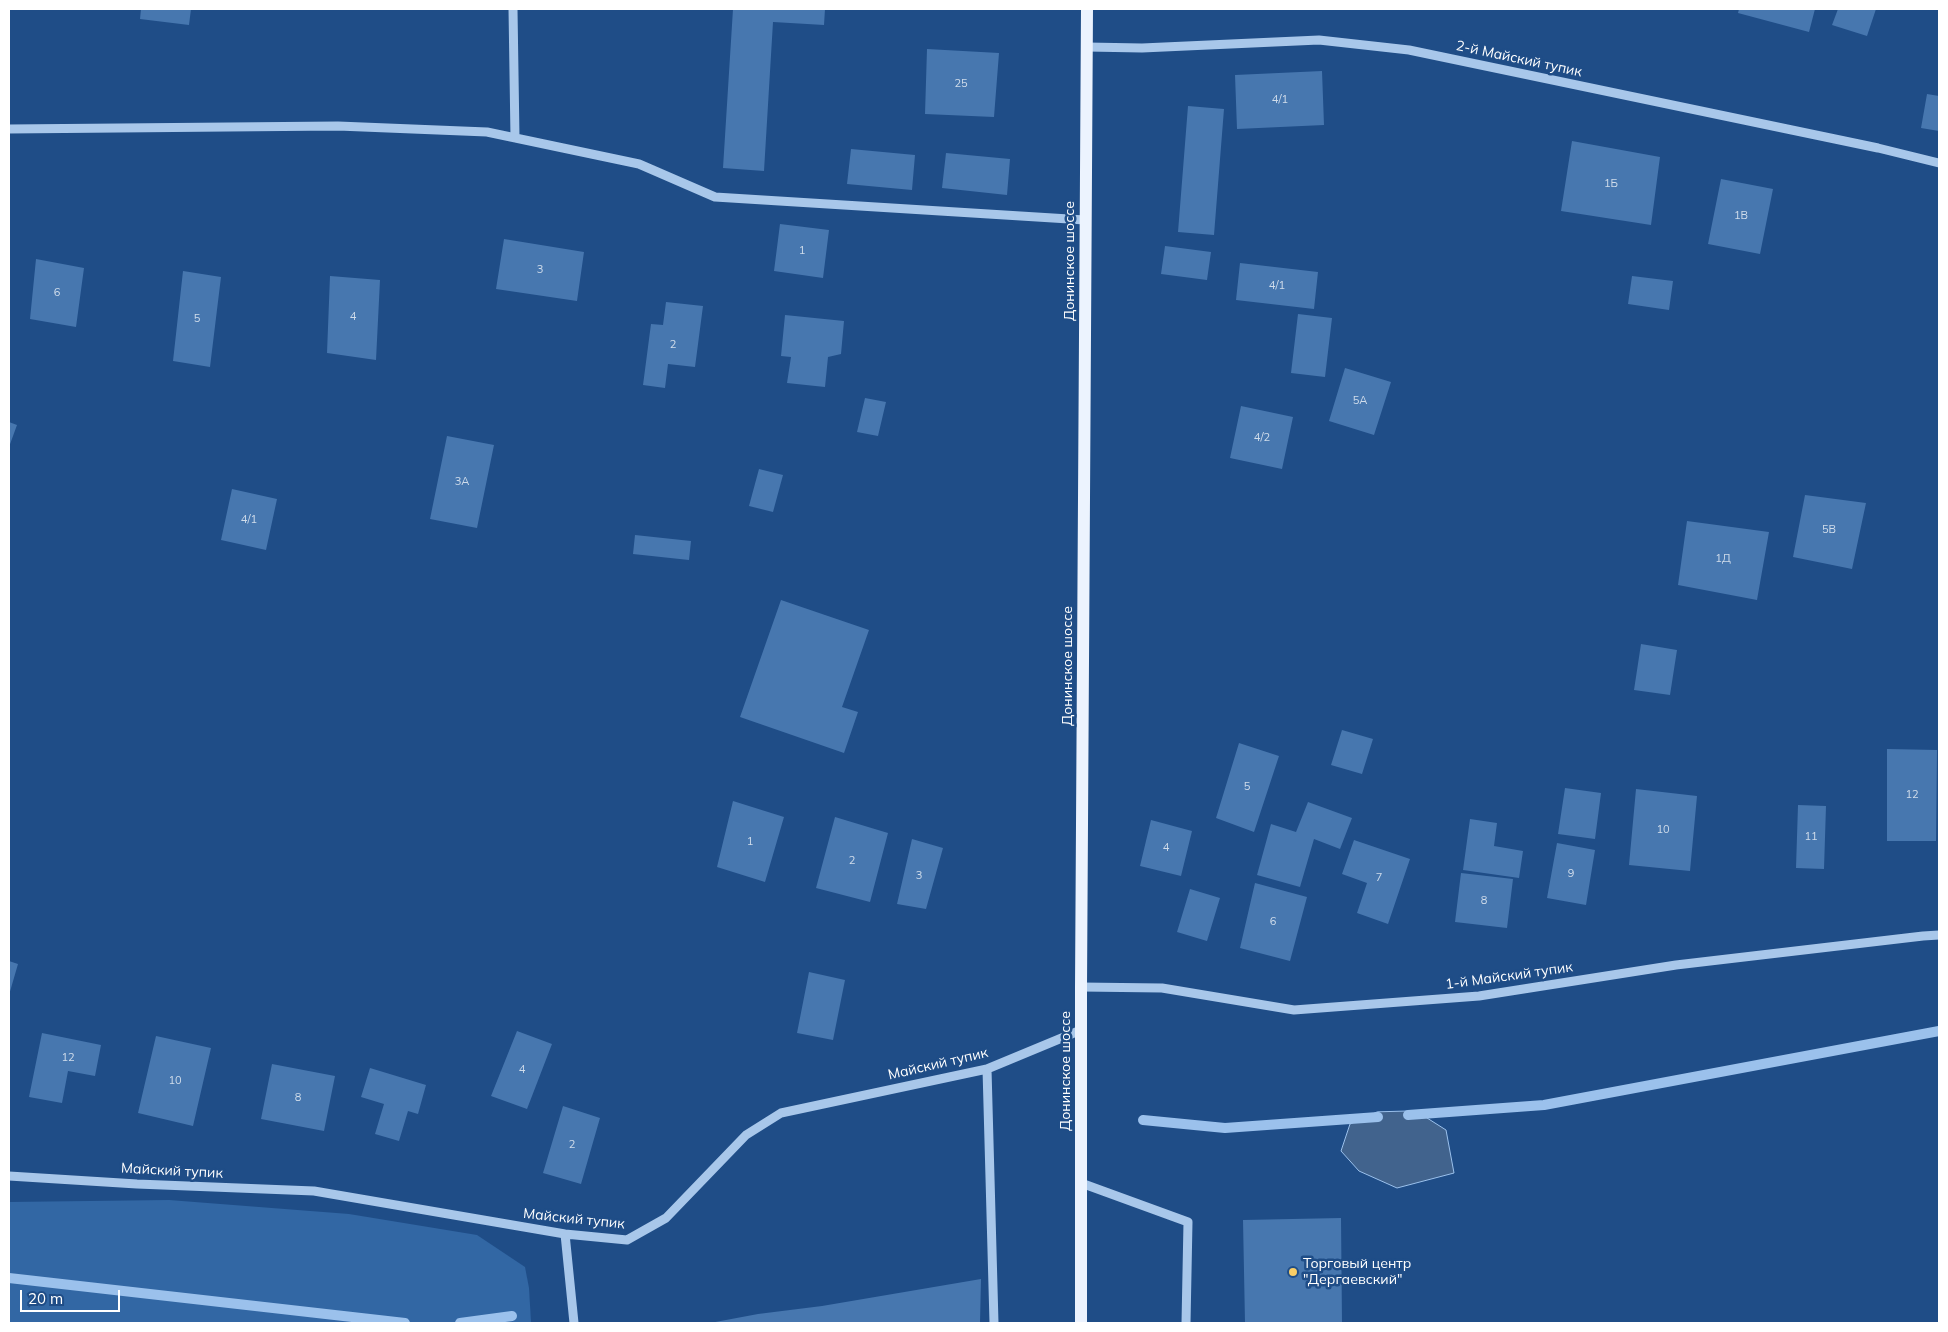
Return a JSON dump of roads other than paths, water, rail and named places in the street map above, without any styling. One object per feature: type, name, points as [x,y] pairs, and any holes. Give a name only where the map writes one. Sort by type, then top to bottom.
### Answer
[{"type":"main road","name":"Донинское шоссе","points":[[1081,1323],[1081,988],[1087,9]]},
{"type":"street","points":[[513,9],[515,138]]},
{"type":"street","name":"2-й Майский тупик","points":[[1087,47],[1142,48],[1319,40],[1408,50],[1878,148],[1939,163]]},
{"type":"street","points":[[9,130],[338,126],[487,132],[639,164],[715,197],[1085,220]]},
{"type":"street","name":"1-й Майский тупик","points":[[1081,988],[1162,988],[1294,1010],[1479,996],[1676,965],[1939,935]]},
{"type":"street","name":"Майский тупик","points":[[9,1176],[137,1184],[314,1191],[565,1234],[627,1240],[666,1218],[746,1135],[780,1113],[988,1068],[1081,1030]]},
{"type":"street","points":[[988,1068],[994,1323]]},
{"type":"street","points":[[1081,1183],[1188,1222],[1186,1323]]},
{"type":"street","points":[[565,1234],[574,1323]]},
{"type":"waterway","points":[[1408,1115],[1544,1105],[1939,1031]]},
{"type":"waterway","points":[[1143,1120],[1225,1128],[1378,1117]]},
{"type":"waterway","points":[[9,1278],[405,1323]]},
{"type":"waterway","points":[[460,1323],[512,1316]]},
{"type":"place","name":"Торговый центр \"Дергаевский\"","points":[[1293,1272]]}]
